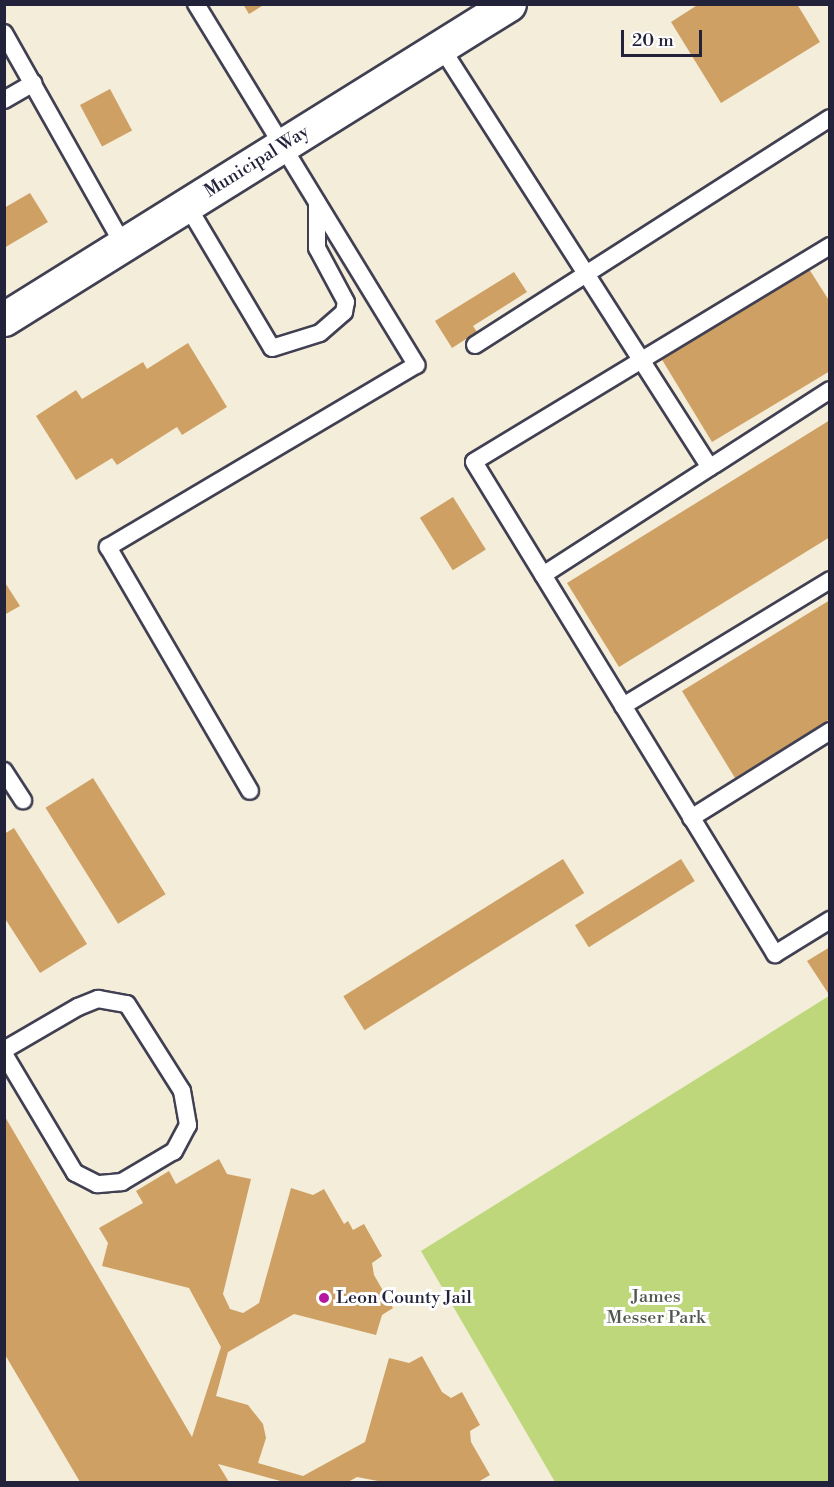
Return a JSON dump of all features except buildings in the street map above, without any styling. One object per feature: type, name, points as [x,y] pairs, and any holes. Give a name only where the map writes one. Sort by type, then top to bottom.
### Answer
[{"type":"street","name":"Municipal Way","points":[[4,319],[509,4]]},
{"type":"lane","points":[[196,4],[416,365],[108,547],[250,791]]},
{"type":"lane","points":[[4,33],[124,246]]},
{"type":"lane","points":[[441,47],[710,467]]},
{"type":"lane","points":[[4,100],[33,83]]},
{"type":"lane","points":[[475,345],[830,118]]},
{"type":"lane","points":[[188,205],[272,348],[320,333],[339,321],[346,302],[317,248],[317,203]]},
{"type":"lane","points":[[830,246],[474,462],[775,954],[830,920]]},
{"type":"lane","points":[[334,279],[356,266]]},
{"type":"lane","points":[[543,575],[830,390]]},
{"type":"lane","points":[[623,706],[830,580]]},
{"type":"lane","points":[[691,818],[830,731]]},
{"type":"lane","points":[[4,771],[23,800]]},
{"type":"lane","points":[[98,999],[127,1004],[182,1091],[188,1125],[174,1151],[122,1182],[97,1184],[75,1173],[4,1052],[78,1007],[98,999]]},
{"type":"green space","name":"James Messer Park","points":[[829,996],[829,1482],[555,1482],[421,1251]]},
{"type":"place","name":"Leon County Jail","points":[[324,1298]]}]
